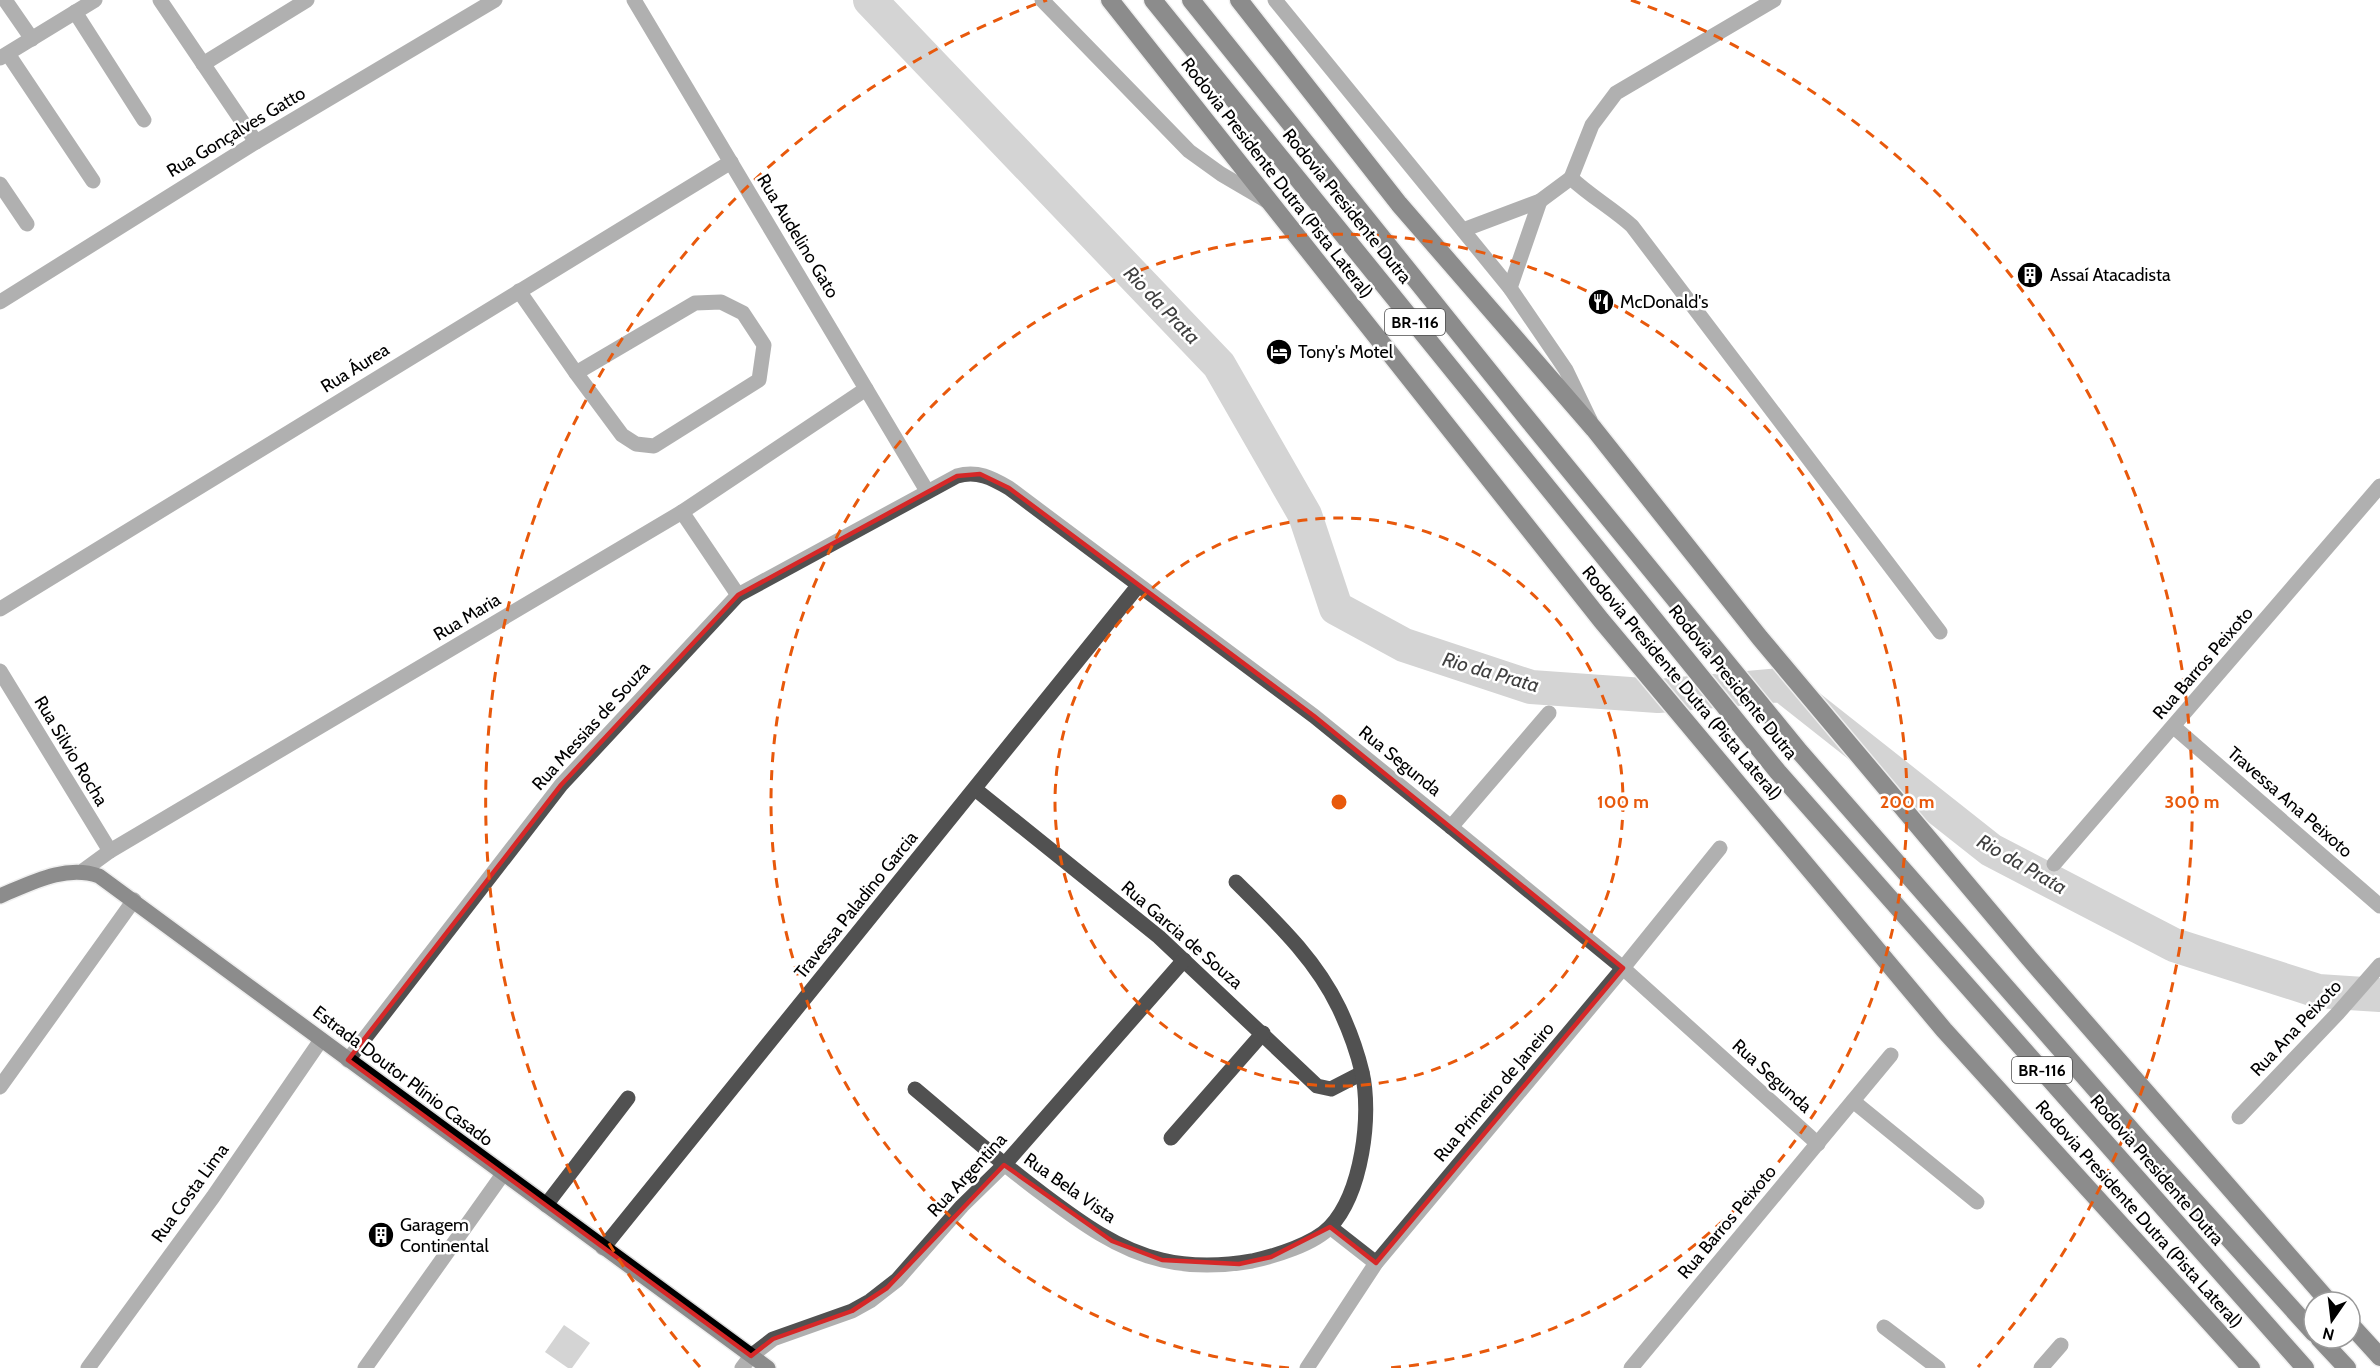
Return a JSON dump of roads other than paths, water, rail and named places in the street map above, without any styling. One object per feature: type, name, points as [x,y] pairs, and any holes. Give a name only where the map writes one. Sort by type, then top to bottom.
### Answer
[{"type":"highway","name":"Rodovia Presidente Dutra (Pista Lateral)","points":[[1110,0],[1601,620],[1944,1030],[2251,1368]]},
{"type":"highway","name":"Rodovia Presidente Dutra","points":[[1153,0],[1778,772],[2305,1368]]},
{"type":"highway","name":"Rodovia Presidente Dutra","points":[[1191,0],[1530,422],[1799,751],[2140,1140],[2302,1320]]},
{"type":"highway","points":[[1239,0],[1398,204],[1593,429],[1760,638],[2029,958],[2319,1290]]},
{"type":"highway","points":[[2362,1337],[2380,1357]]},
{"type":"highway","points":[[2330,1350],[2347,1368]]},
{"type":"main road","name":"Estrada Doutor Plínio Casado","points":[[84,870],[99,876],[134,900],[546,1205],[747,1362],[768,1368]]},
{"type":"main road","points":[[0,896],[32,882],[58,874],[84,870]]},
{"type":"street","points":[[5,0],[32,39]]},
{"type":"street","points":[[93,181],[4,56],[95,0]]},
{"type":"street","points":[[203,64],[307,0]]},
{"type":"street","name":"Rua Gonçalves Gatto","points":[[0,303],[256,142],[495,0]]},
{"type":"street","name":"Rua Audelino Gato","points":[[634,0],[927,491]]},
{"type":"street","points":[[1042,0],[1189,151],[1221,174],[1269,202]]},
{"type":"street","points":[[1275,0],[1510,288],[1566,369],[1593,429]]},
{"type":"street","points":[[1463,230],[1540,201],[1571,178],[1592,124],[1616,93],[1774,0]]},
{"type":"street","points":[[168,3],[203,64],[256,142]]},
{"type":"street","points":[[75,12],[144,120]]},
{"type":"street","name":"Rua Áurea","points":[[0,609],[731,162]]},
{"type":"street","points":[[1571,178],[1632,226],[1940,632]]},
{"type":"street","points":[[0,184],[27,224]]},
{"type":"street","points":[[1510,288],[1540,201]]},
{"type":"street","points":[[519,291],[576,373],[622,435],[636,444],[654,446],[759,380],[764,345],[743,313],[721,302],[695,303],[576,373]]},
{"type":"street","name":"Rua Maria","points":[[84,870],[110,851],[682,512],[866,389]]},
{"type":"street","name":"Rua Segunda","points":[[927,491],[966,474],[980,474],[996,480],[1314,716],[1623,968],[1818,1144]]},
{"type":"street","name":"Rua Barros Peixoto","points":[[2054,864],[2380,486]]},
{"type":"street","name":"Rua Messias de Souza","points":[[348,1060],[561,785],[738,595],[927,491]]},
{"type":"street","points":[[682,512],[738,595]]},
{"type":"street","name":"Travessa Paladino Garcia","points":[[603,1248],[1138,586]]},
{"type":"street","name":"Rua Silvio Rocha","points":[[0,671],[110,851]]},
{"type":"street","points":[[1451,827],[1549,713]]},
{"type":"street","name":"Travessa Ana Peixoto","points":[[2174,727],[2380,906]]},
{"type":"street","name":"Rua Garcia de Souza","points":[[975,789],[1159,937],[1317,1086],[1331,1089],[1362,1072]]},
{"type":"street","name":"Rua Primeiro de Janeiro","points":[[1304,1367],[1376,1263],[1623,968],[1720,848]]},
{"type":"street","name":"Rua Bela Vista","points":[[915,1089],[1004,1165],[1074,1217],[1112,1241],[1162,1260],[1202,1265],[1239,1264],[1271,1257],[1313,1240],[1330,1227],[1347,1201],[1360,1163],[1365,1135],[1362,1072],[1339,1009],[1321,975],[1299,946],[1236,882]]},
{"type":"street","points":[[0,1087],[134,900]]},
{"type":"street","name":"Rua Argentina","points":[[747,1362],[773,1339],[852,1311],[887,1288],[1004,1165],[1184,960]]},
{"type":"street","name":"Rua Ana Peixoto","points":[[2239,1117],[2375,970]]},
{"type":"street","points":[[1172,1138],[1263,1033]]},
{"type":"street","name":"Rua Costa Lima","points":[[88,1368],[213,1197],[321,1040]]},
{"type":"street","name":"Rua Barros Peixoto","points":[[1631,1368],[1891,1055]]},
{"type":"street","points":[[546,1205],[628,1098]]},
{"type":"street","points":[[1853,1101],[1977,1202]]},
{"type":"street","points":[[365,1368],[503,1174]]},
{"type":"street","points":[[1330,1227],[1376,1263]]},
{"type":"street","points":[[1884,1327],[1938,1368]]},
{"type":"street","points":[[2041,1368],[2061,1345]]},
{"type":"waterway","name":"Rio da Prata","points":[[870,0],[1219,365],[1305,515],[1336,608],[1404,645],[1531,687],[1658,696],[1782,685],[1991,850],[2174,945],[2318,991],[2380,995]]},
{"type":"place","name":"Assaí Atacadista","points":[[2030,275]]},
{"type":"place","name":"McDonald's","points":[[1601,302]]},
{"type":"place","name":"Tony's Motel","points":[[1279,352]]},
{"type":"place","name":"Garagem Continental","points":[[381,1235]]}]
